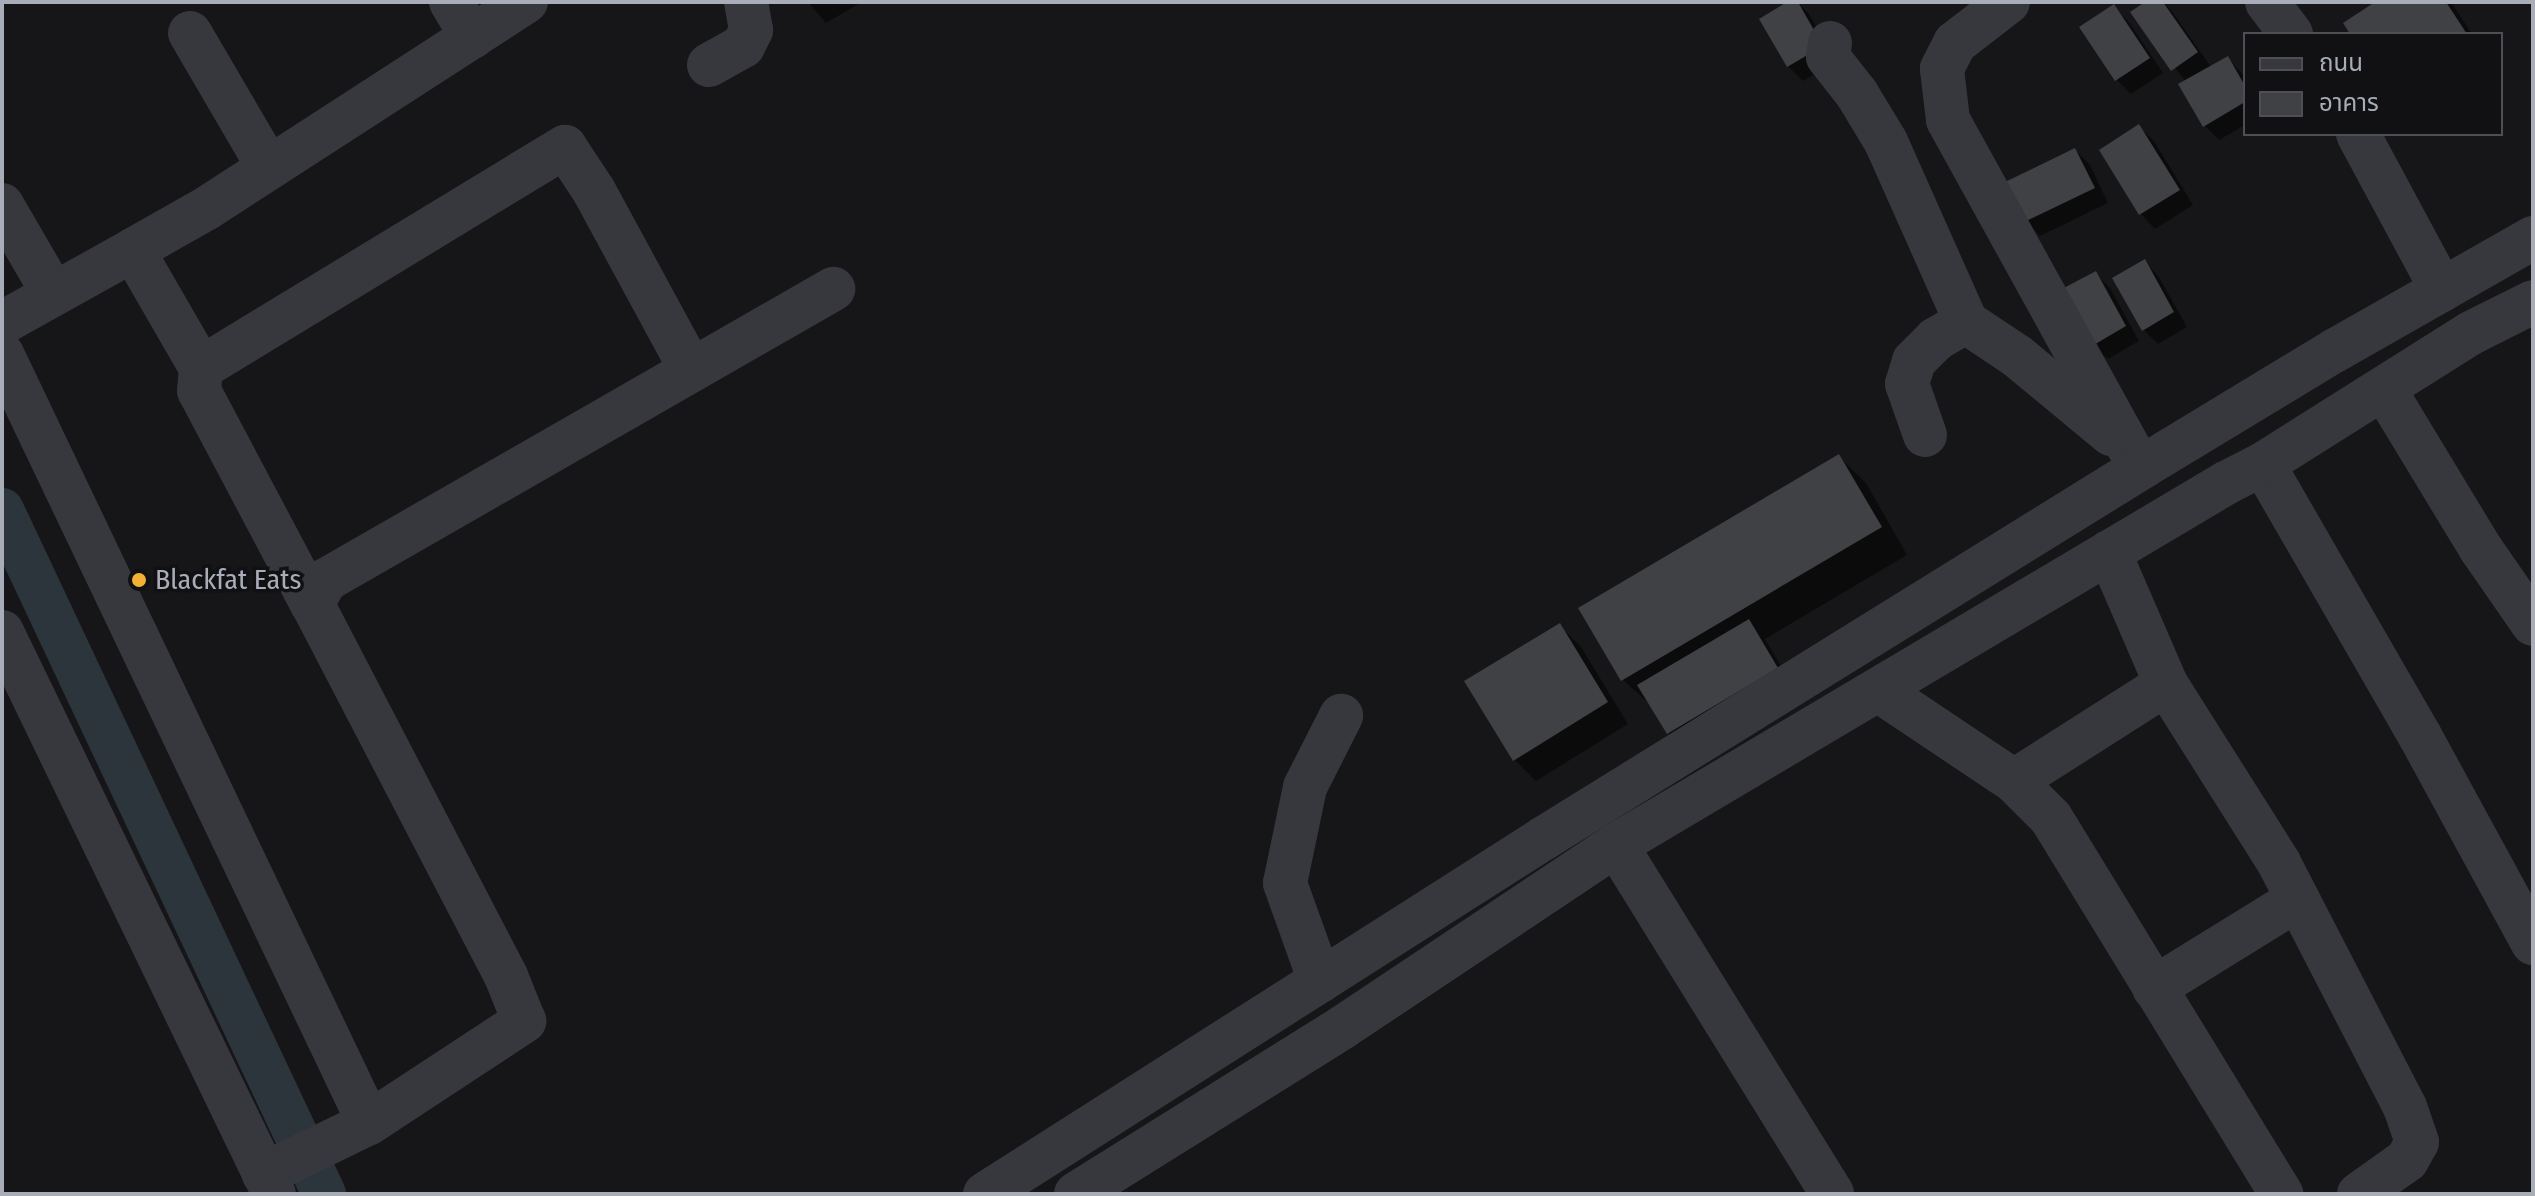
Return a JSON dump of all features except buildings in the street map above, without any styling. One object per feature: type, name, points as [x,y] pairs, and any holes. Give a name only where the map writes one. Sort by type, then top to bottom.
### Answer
[{"type":"street","points":[[2,323],[133,250],[269,168],[461,20],[526,2]]},
{"type":"street","points":[[709,65],[743,46],[751,30],[746,2]]},
{"type":"street","points":[[2008,2],[1955,43],[1942,69],[1948,120],[2137,457]]},
{"type":"street","points":[[2267,2],[2290,32]]},
{"type":"street","points":[[190,33],[269,168]]},
{"type":"street","points":[[1830,43],[1828,57],[1857,94],[1886,142],[1966,322],[2017,356],[2137,457]]},
{"type":"street","points":[[2359,136],[2442,290]]},
{"type":"street","points":[[201,368],[565,147],[594,191],[691,370]]},
{"type":"street","points":[[2,205],[53,293]]},
{"type":"street","points":[[985,1194],[2137,457],[2533,238]]},
{"type":"street","points":[[2,632],[273,1178],[353,1131],[524,1021],[506,976],[199,391],[201,368],[133,250]]},
{"type":"street","points":[[312,604],[326,580],[833,289]]},
{"type":"street","points":[[1076,1194],[1343,1027],[1616,845],[2263,464],[2471,333],[2533,302]]},
{"type":"street","points":[[1925,435],[1907,384],[1914,361],[1936,339],[1966,322]]},
{"type":"street","points":[[2,354],[353,1131]]},
{"type":"street","points":[[2384,389],[2481,549],[2533,624]]},
{"type":"street","points":[[2263,464],[2420,736],[2533,943]]},
{"type":"street","points":[[2109,552],[2166,684],[2279,863],[2405,1107],[2417,1142],[2407,1160],[2359,1194]]},
{"type":"street","points":[[2014,781],[2166,684]]},
{"type":"street","points":[[1878,690],[2014,781],[2051,818],[2281,1194]]},
{"type":"street","points":[[1320,981],[1285,883],[1305,787],[1341,716]]},
{"type":"street","points":[[1616,845],[1832,1194]]},
{"type":"street","points":[[2154,988],[2298,899]]},
{"type":"waterway","points":[[2,510],[324,1194]]},
{"type":"place","name":"Blackfat Eats","points":[[139,580]]}]
